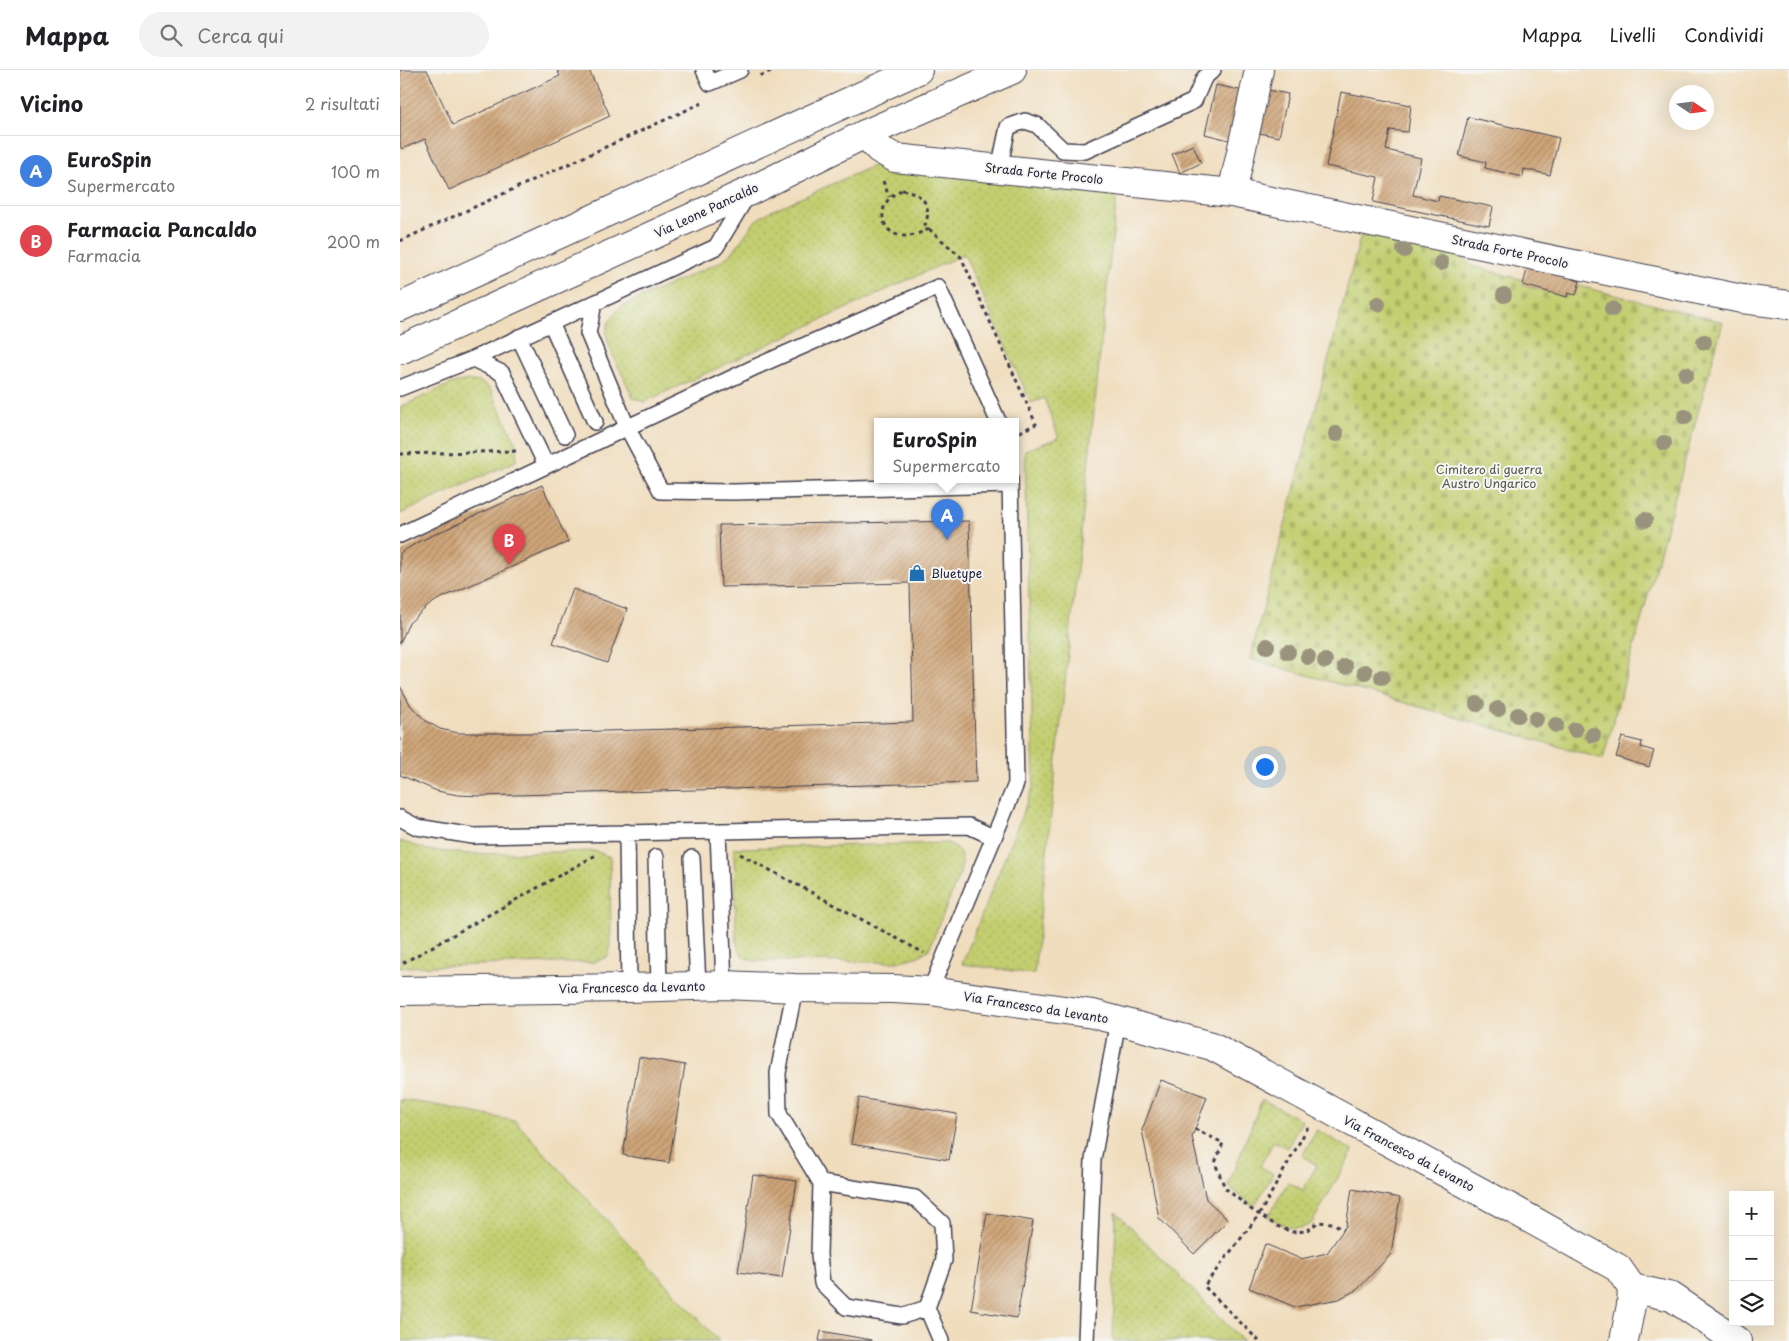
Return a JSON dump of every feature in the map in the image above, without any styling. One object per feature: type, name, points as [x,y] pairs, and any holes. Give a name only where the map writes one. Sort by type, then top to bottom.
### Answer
[{"type":"street","points":[[400,307],[918,70]]},
{"type":"street","name":"Via Leone Pancaldo","points":[[400,350],[750,191],[865,134],[1012,70]]},
{"type":"street","points":[[1232,193],[1258,70]]},
{"type":"street","name":"Strada Forte Procolo","points":[[865,134],[879,149],[895,158],[1232,193],[1742,299],[1789,305]]},
{"type":"street","name":"Via Francesco da Levanto","points":[[400,990],[629,988],[711,985],[930,992],[1094,1014],[1212,1046],[1618,1268],[1632,1288]]},
{"type":"street","points":[[1624,1341],[1632,1305],[1632,1288],[1672,1297],[1736,1341]]},
{"type":"lane","points":[[704,70],[710,83],[740,70]]},
{"type":"lane","points":[[999,169],[1008,127],[1025,121],[1037,125],[1063,150],[1085,152],[1194,101],[1204,78],[1213,70]]},
{"type":"lane","points":[[400,388],[473,358],[716,247],[750,191]]},
{"type":"lane","points":[[400,535],[753,368],[938,287],[997,418]]},
{"type":"lane","points":[[594,303],[588,333],[627,428],[660,491],[734,492],[982,483]]},
{"type":"lane","points":[[550,323],[595,422]]},
{"type":"lane","points":[[519,337],[564,435]]},
{"type":"lane","points":[[473,358],[502,373],[546,465]]},
{"type":"lane","points":[[930,992],[1016,784],[1010,483]]},
{"type":"lane","points":[[400,818],[417,827],[473,836],[969,826],[993,838]]},
{"type":"lane","points":[[711,985],[718,831]]},
{"type":"lane","points":[[627,832],[629,988]]},
{"type":"lane","points":[[656,857],[659,987]]},
{"type":"lane","points":[[692,858],[711,985]]},
{"type":"lane","points":[[795,988],[778,1073],[779,1114],[821,1183],[819,1255],[822,1283],[846,1307],[902,1316],[927,1308]]},
{"type":"lane","points":[[1086,1341],[1094,1160],[1118,1020]]},
{"type":"lane","points":[[821,1183],[915,1198],[942,1223],[944,1260],[927,1308],[941,1341]]},
{"type":"path","points":[[755,78],[773,70]]},
{"type":"path","points":[[400,241],[710,99]]},
{"type":"path","points":[[929,229],[906,236],[891,232],[883,219],[883,211],[889,197],[902,190],[916,193],[926,204],[928,218],[925,225],[961,257],[1036,424],[1019,432]]},
{"type":"path","points":[[400,454],[520,451]]},
{"type":"path","points":[[718,831],[731,850],[941,962]]},
{"type":"path","points":[[400,964],[603,851],[627,832]]},
{"type":"path","points":[[1259,1341],[1204,1286],[1259,1215],[1311,1122]]},
{"type":"path","points":[[1195,1129],[1223,1143],[1215,1163],[1225,1188],[1259,1215],[1277,1226],[1292,1232],[1307,1231],[1318,1222],[1333,1223],[1344,1230]]},
{"type":"green space","points":[[908,163],[1118,185],[1034,974],[962,964],[1034,785],[1025,450],[1059,438],[1044,398],[1031,403],[964,254],[644,402],[633,398],[607,339],[610,320],[622,306],[718,263],[731,254],[756,220],[769,212],[875,165]]},
{"type":"green space","name":"Cimitero di guerra Austro Ungarico","points":[[1364,223],[1454,246],[1472,266],[1524,280],[1523,285],[1566,297],[1568,293],[1579,286],[1723,322],[1603,759],[1250,659]]},
{"type":"green space","points":[[467,380],[480,382],[490,389],[517,445],[516,461],[400,514],[400,407],[451,384]]},
{"type":"green space","points":[[400,841],[428,850],[469,854],[595,851],[610,857],[611,947],[607,957],[594,962],[400,967]]},
{"type":"green space","points":[[948,843],[957,849],[961,855],[960,873],[929,949],[919,956],[897,962],[755,961],[744,956],[740,951],[736,939],[734,848]]},
{"type":"green space","points":[[1262,1099],[1302,1121],[1287,1148],[1274,1141],[1260,1166],[1273,1174],[1254,1207],[1228,1186]]},
{"type":"green space","points":[[400,1100],[431,1104],[515,1121],[719,1341],[400,1341]]},
{"type":"green space","points":[[1317,1130],[1353,1151],[1312,1223],[1300,1228],[1290,1227],[1268,1217],[1288,1182],[1303,1190],[1317,1165],[1302,1156]]},
{"type":"green space","points":[[1116,1212],[1243,1341],[1113,1341]]},
{"type":"building","points":[[400,70],[427,70],[453,125],[560,76],[557,70],[589,70],[610,116],[449,190],[425,139],[402,149],[400,146]]},
{"type":"building","points":[[1216,85],[1248,92],[1237,142],[1205,134]]},
{"type":"building","points":[[1268,90],[1288,94],[1279,137],[1259,133]]},
{"type":"building","points":[[1341,92],[1411,105],[1408,132],[1390,130],[1386,150],[1421,158],[1413,195],[1438,201],[1439,196],[1493,207],[1489,226],[1373,202],[1378,177],[1326,166]]},
{"type":"building","points":[[1468,117],[1559,138],[1550,175],[1524,169],[1523,177],[1485,168],[1486,162],[1459,156]]},
{"type":"building","points":[[1193,145],[1201,163],[1180,173],[1172,154]]},
{"type":"building","points":[[1529,262],[1573,275],[1572,279],[1580,281],[1576,295],[1568,293],[1567,297],[1523,285]]},
{"type":"building","points":[[542,485],[568,542],[437,600],[409,623],[400,643],[400,553],[418,542]]},
{"type":"building","points":[[969,521],[976,782],[482,796],[458,795],[437,791],[400,775],[400,686],[411,706],[426,721],[440,729],[458,733],[536,733],[913,722],[910,583],[721,587],[719,525]]},
{"type":"building","points":[[573,589],[627,609],[607,663],[553,643]]},
{"type":"building","points":[[1622,737],[1642,742],[1641,747],[1654,751],[1649,767],[1616,757]]},
{"type":"building","points":[[639,1057],[685,1065],[669,1163],[623,1155]]},
{"type":"building","points":[[1161,1080],[1207,1097],[1192,1137],[1206,1199],[1228,1220],[1194,1254],[1159,1218],[1142,1130]]},
{"type":"building","points":[[859,1098],[957,1114],[949,1160],[851,1144]]},
{"type":"building","points":[[753,1175],[797,1181],[782,1278],[738,1272]]},
{"type":"building","points":[[1352,1189],[1400,1198],[1391,1254],[1358,1289],[1339,1299],[1295,1307],[1249,1288],[1265,1244],[1301,1259],[1327,1253],[1346,1226]]},
{"type":"building","points":[[987,1213],[1033,1221],[1017,1318],[971,1310]]},
{"type":"building","points":[[821,1331],[871,1340],[871,1341],[819,1341]]},
{"type":"place","name":"EuroSpin","points":[[947,540]]},
{"type":"place","name":"Farmacia Pancaldo","points":[[509,565]]},
{"type":"place","name":"Bluetype","points":[[917,573]]}]
